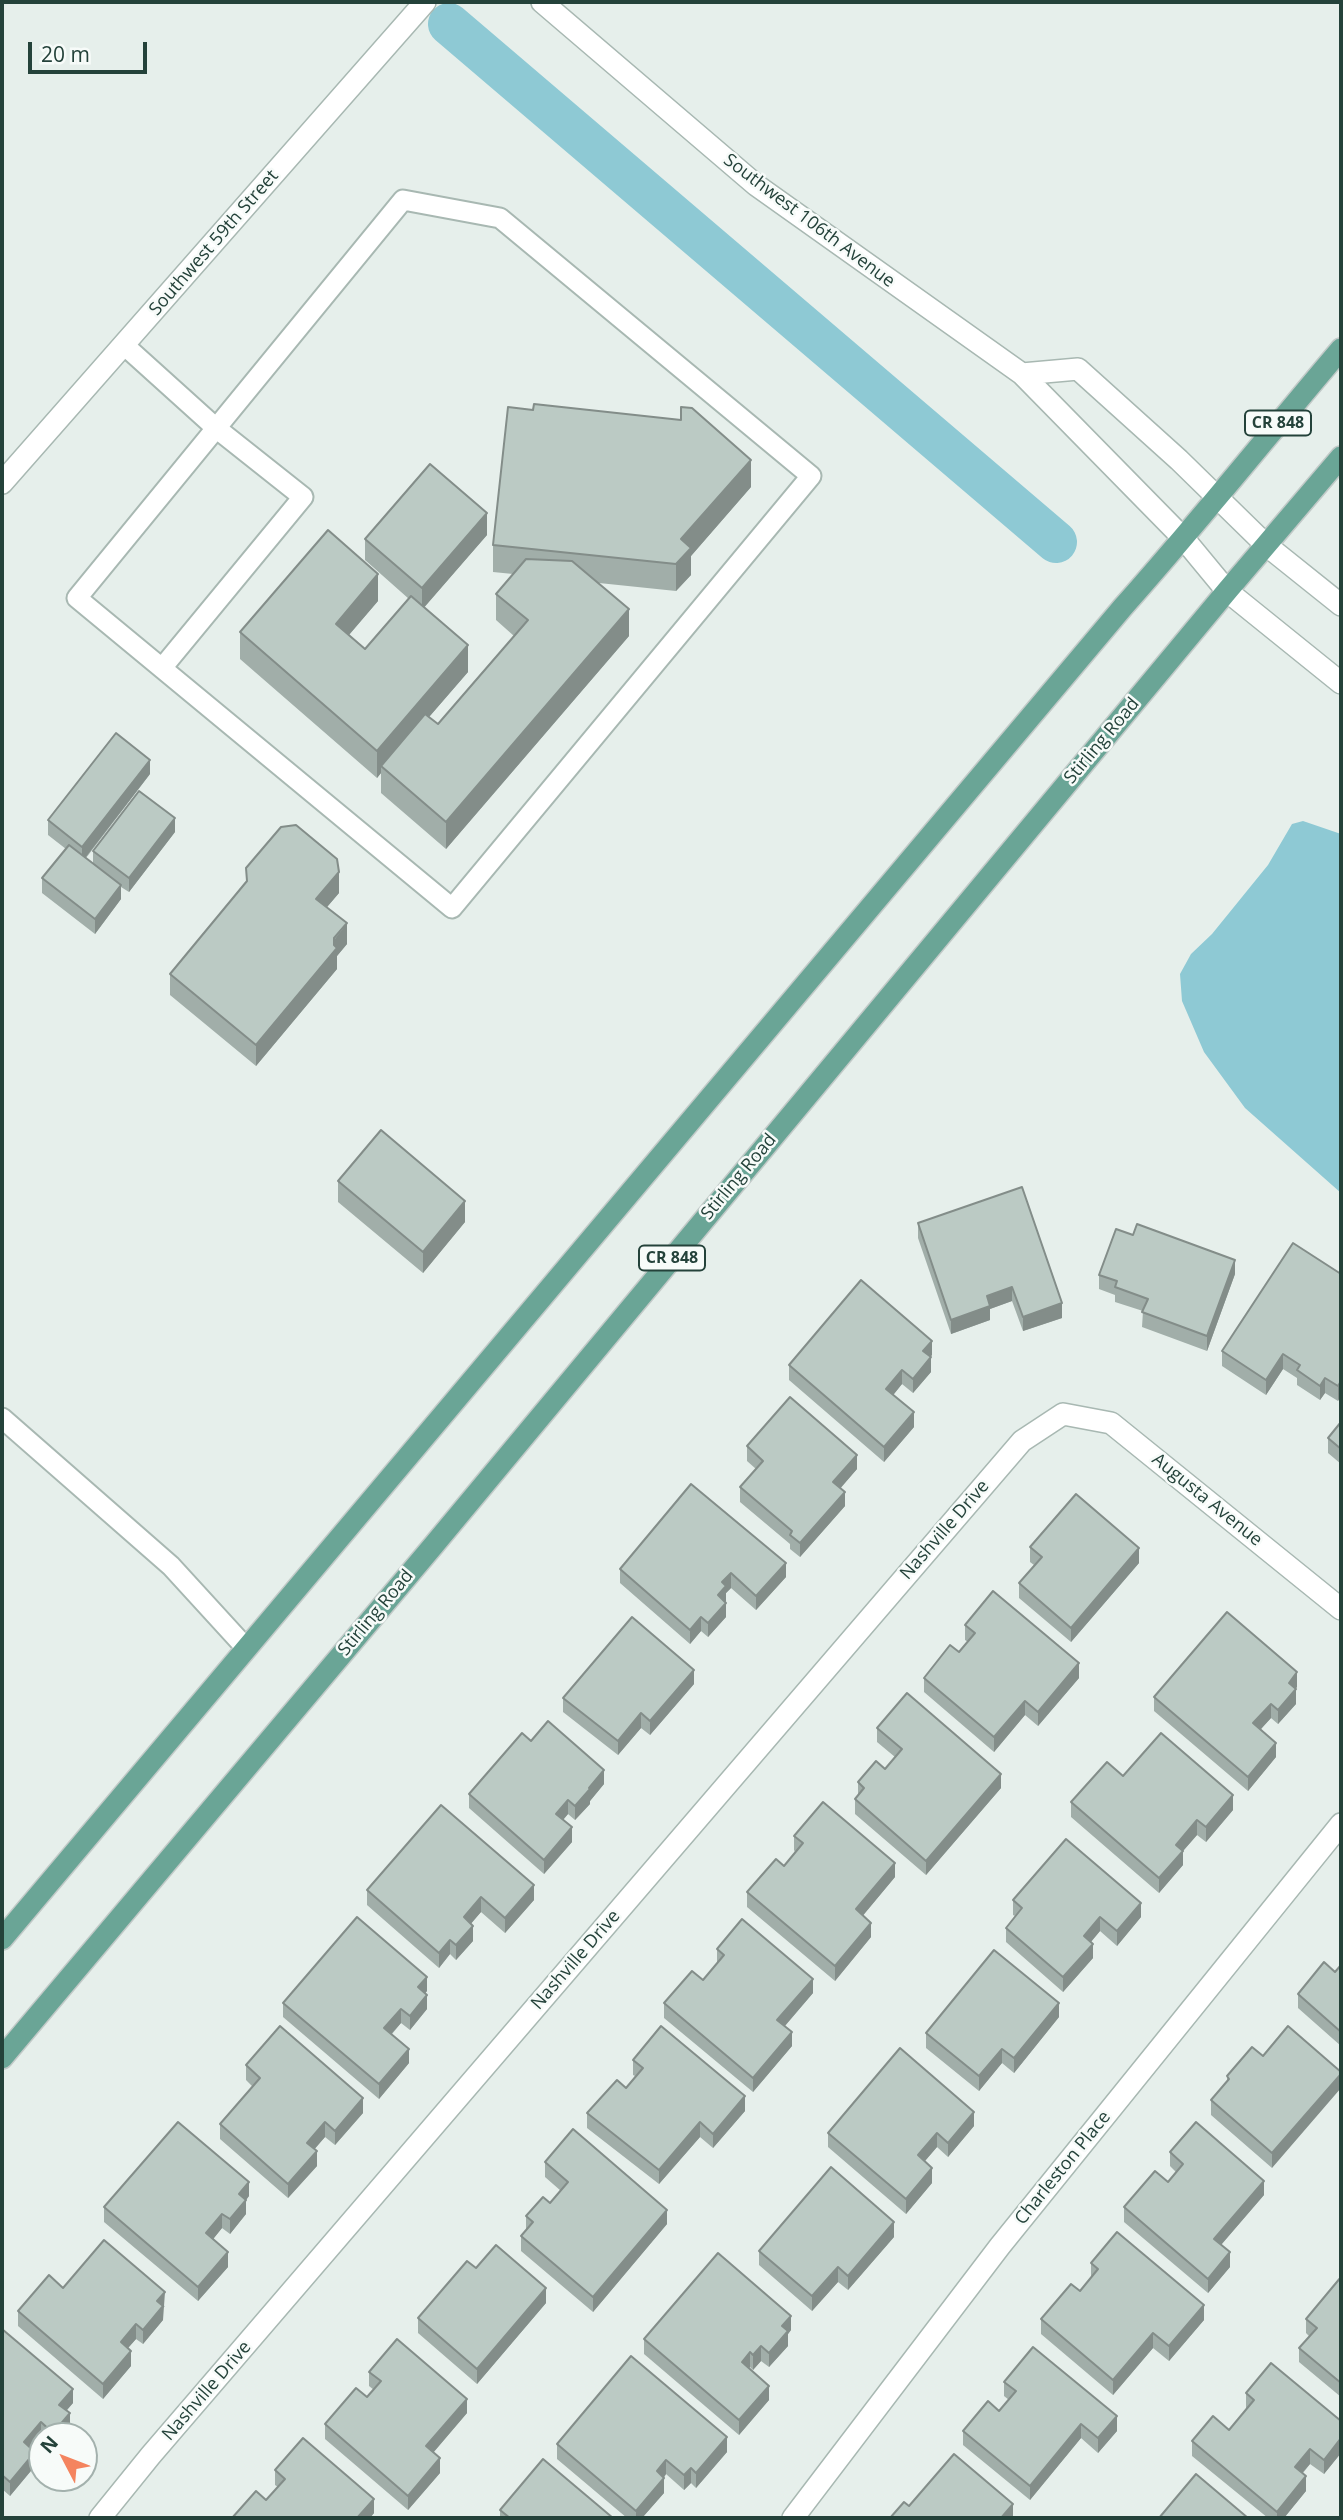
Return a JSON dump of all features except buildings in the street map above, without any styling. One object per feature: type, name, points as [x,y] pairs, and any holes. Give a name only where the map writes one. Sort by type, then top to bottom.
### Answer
[{"type":"main road","name":"CR 848","points":[[2,1939],[1114,618],[1184,539],[1341,349]]},
{"type":"main road","name":"Stirling Road","points":[[2,2058],[451,1524],[1227,590],[1341,457]]},
{"type":"street","name":"Southwest 59th Street","points":[[2,483],[425,2]]},
{"type":"street","name":"Southwest 106th Avenue","points":[[542,2],[756,185],[1022,374],[1184,539],[1227,590],[1341,683]]},
{"type":"street","points":[[1022,374],[1078,369],[1179,460],[1266,545],[1341,605]]},
{"type":"street","name":"Augusta Avenue","points":[[1063,1414],[1111,1423],[1341,1609]]},
{"type":"street","name":"Nashville Drive","points":[[100,2518],[1022,1441],[1063,1414]]},
{"type":"street","name":"Charleston Place","points":[[793,2518],[1000,2246],[1341,1824]]},
{"type":"lane","points":[[403,200],[500,218],[811,476],[452,908],[77,598],[216,428],[403,200]]},
{"type":"lane","points":[[124,345],[216,428],[303,497],[162,668]]},
{"type":"lane","points":[[2,1418],[171,1566],[246,1648]]},
{"type":"water","points":[[1303,821],[1341,834],[1341,1193],[1245,1108],[1204,1052],[1182,1001],[1180,974],[1191,954],[1212,934],[1268,865],[1292,824]]},
{"type":"waterway","points":[[449,24],[1056,542]]}]
